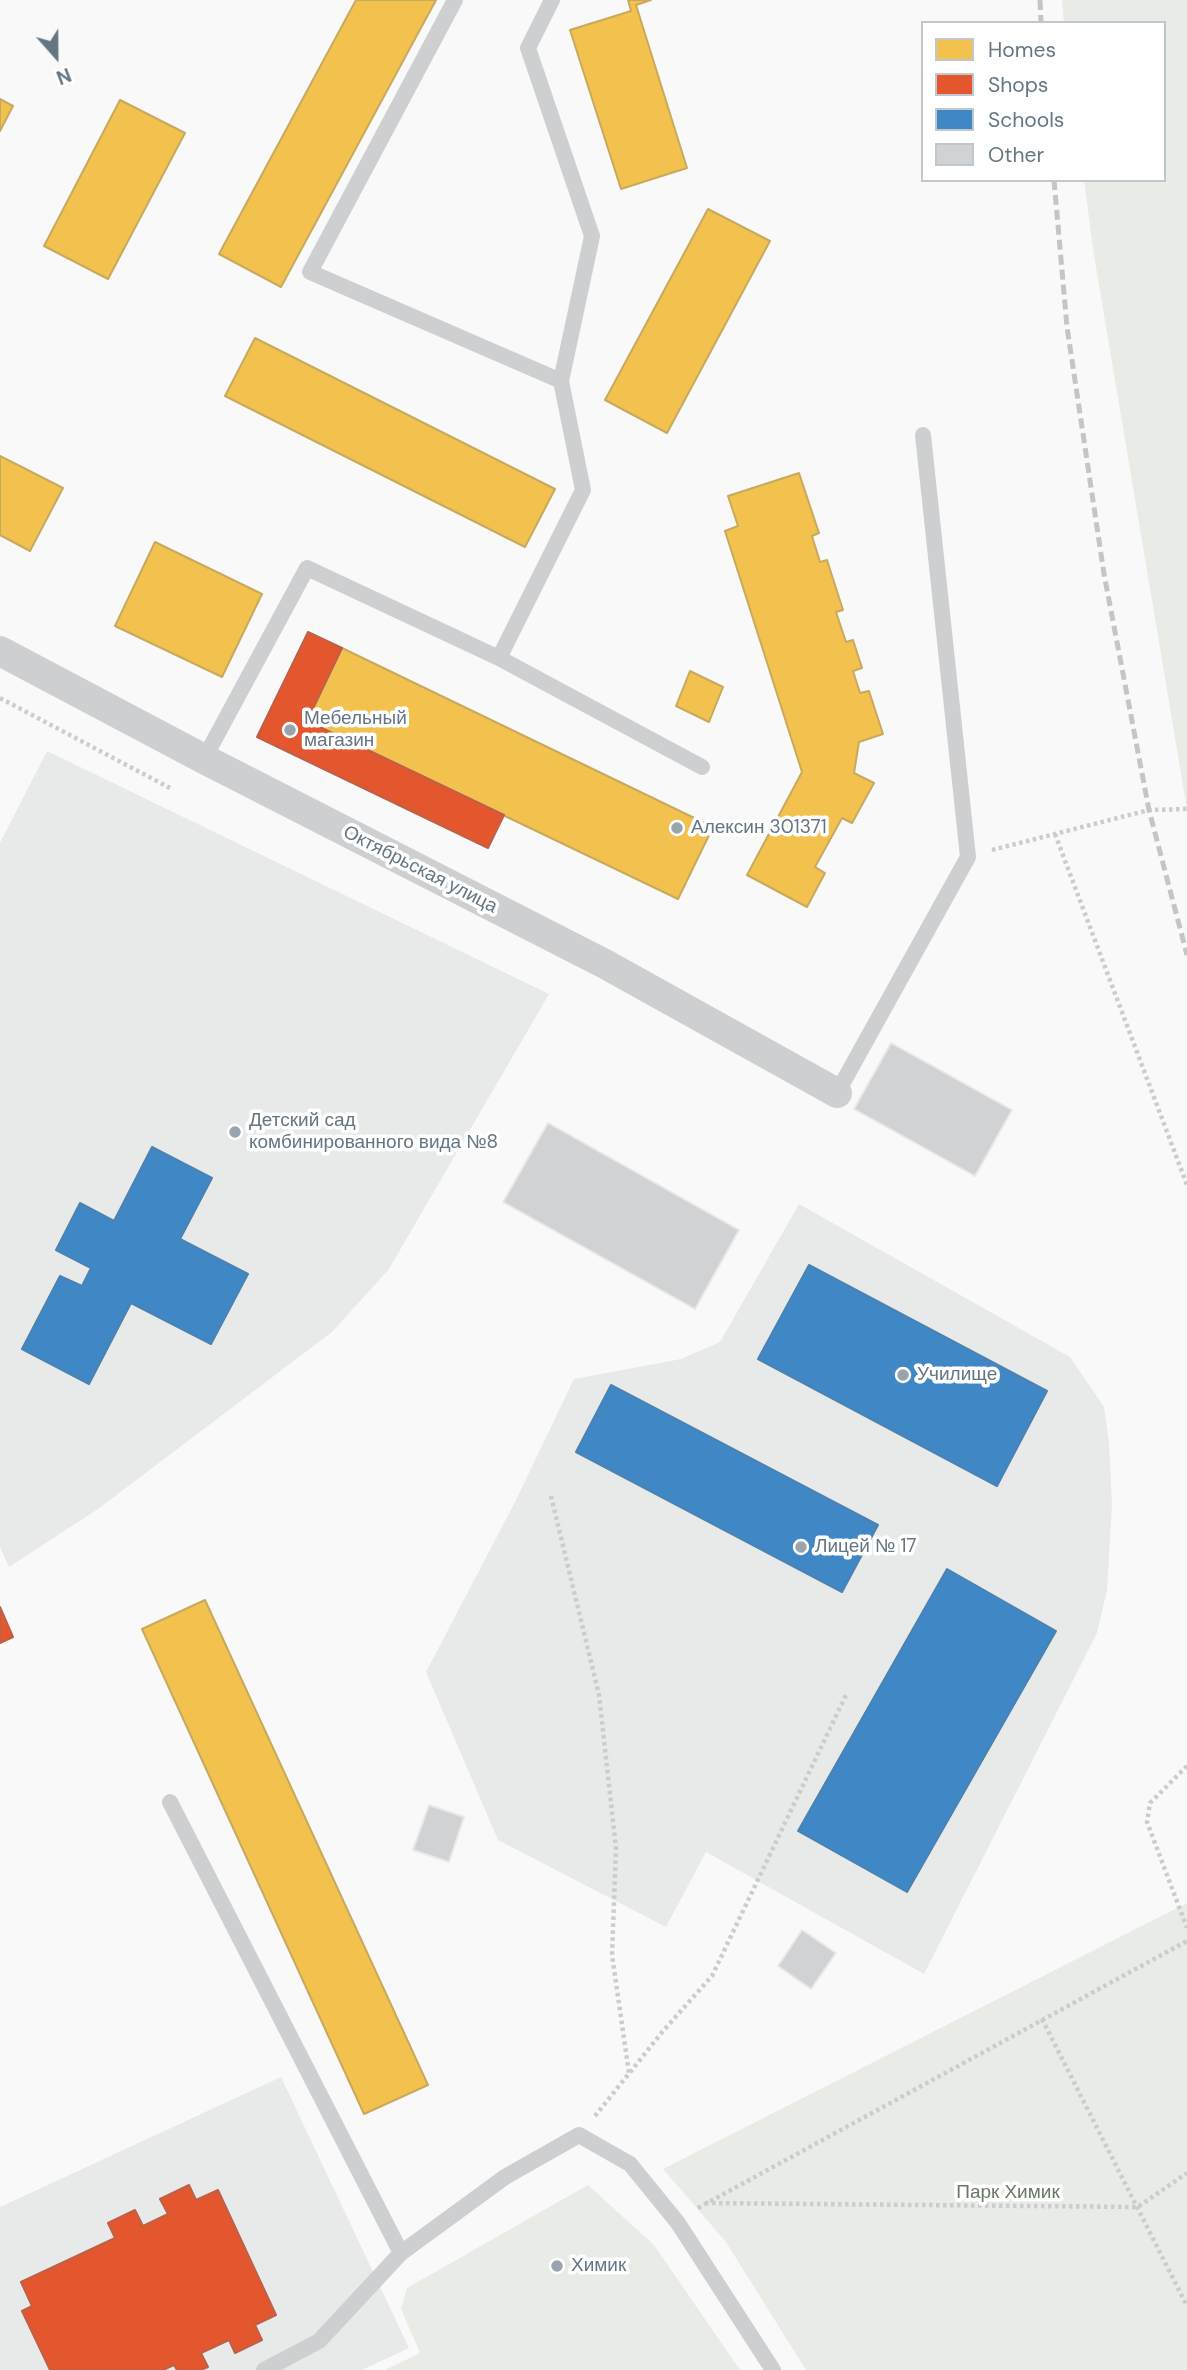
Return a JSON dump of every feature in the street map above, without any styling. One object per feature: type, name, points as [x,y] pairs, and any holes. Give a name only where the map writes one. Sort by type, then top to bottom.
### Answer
[{"type":"street","name":"Октябрьская улица","points":[[0,651],[204,759],[606,964],[837,1093]]},
{"type":"lane","points":[[454,0],[310,272],[561,382]]},
{"type":"lane","points":[[499,658],[583,489],[561,382],[592,236],[528,48],[552,0]]},
{"type":"lane","points":[[837,1093],[968,857],[923,435]]},
{"type":"lane","points":[[204,759],[307,568],[499,658],[702,767]]},
{"type":"lane","points":[[170,1802],[401,2253]]},
{"type":"lane","points":[[264,2370],[319,2341],[401,2253],[505,2178],[579,2135],[630,2164],[678,2222],[773,2370]]},
{"type":"path","points":[[0,698],[170,788]]},
{"type":"path","points":[[968,857],[1149,810],[1187,809]]},
{"type":"path","points":[[1055,834],[1187,1185]]},
{"type":"path","points":[[551,1496],[599,1695],[616,1848],[612,1955],[629,2073]]},
{"type":"path","points":[[579,2135],[712,1976],[846,1695]]},
{"type":"path","points":[[1187,1766],[1150,1803],[1147,1822],[1187,1928]]},
{"type":"path","points":[[678,2222],[705,2203],[1187,1941]]},
{"type":"path","points":[[1042,2020],[1187,2306]]},
{"type":"path","points":[[705,2203],[1138,2207],[1187,2174]]},
{"type":"shaded area","name":"Детский сад комбинированного вида №8","points":[[47,751],[549,994],[389,1269],[332,1332],[98,1509],[9,1567],[0,1547],[0,843]]},
{"type":"shaded area","name":"Лицей № 17","points":[[799,1204],[1070,1357],[1104,1407],[1109,1442],[1112,1505],[1107,1590],[1097,1633],[924,1974],[706,1852],[666,1927],[498,1840],[426,1672],[515,1502],[574,1379],[681,1359],[720,1342]]},
{"type":"shaded area","points":[[281,2077],[409,2348],[362,2370],[0,2370],[0,2207]]},
{"type":"green space","points":[[1062,0],[1187,0],[1187,809],[1094,255],[1084,182],[1166,182],[1166,21],[1064,21]]},
{"type":"green space","name":"Парк Химик","points":[[1187,1903],[1187,2370],[806,2370],[726,2242],[663,2169]]},
{"type":"green space","name":"Химик","points":[[588,2185],[654,2245],[740,2370],[385,2370],[420,2353],[401,2309],[407,2288]]},
{"type":"building: Homes","points":[[356,0],[436,0],[281,287],[219,254]]},
{"type":"building: Homes","points":[[628,0],[651,0],[636,5],[687,168],[621,189],[570,30],[631,11]]},
{"type":"building: Homes","points":[[0,99],[13,106],[0,131]]},
{"type":"building: Homes","points":[[120,100],[185,133],[108,279],[44,246]]},
{"type":"building: Homes","points":[[708,209],[770,241],[667,433],[605,400]]},
{"type":"building: Homes","points":[[255,338],[555,489],[525,547],[225,396]]},
{"type":"building: Homes","points":[[0,456],[63,488],[30,551],[0,535]]},
{"type":"building: Homes","points":[[799,473],[819,533],[812,536],[820,562],[827,560],[843,610],[836,612],[846,642],[853,640],[862,668],[853,671],[860,693],[869,691],[883,734],[859,742],[854,773],[874,783],[852,823],[842,818],[815,867],[825,873],[807,907],[747,875],[802,772],[725,531],[738,526],[728,496]]},
{"type":"building: Homes","points":[[155,542],[262,594],[222,677],[115,626]]},
{"type":"building: Homes","points":[[342,648],[713,827],[678,899],[307,721]]},
{"type":"building: Homes","points":[[690,671],[723,687],[709,722],[676,706]]},
{"type":"building: Homes","points":[[205,1600],[428,2085],[364,2114],[142,1629]]},
{"type":"building: Shops","points":[[308,632],[342,648],[307,721],[504,815],[488,848],[257,737]]},
{"type":"building: Shops","points":[[0,1607],[13,1637],[0,1643]]},
{"type":"building: Shops","points":[[189,2185],[196,2200],[218,2190],[276,2315],[255,2325],[262,2340],[235,2353],[229,2340],[201,2353],[208,2367],[201,2370],[177,2370],[174,2365],[163,2370],[50,2370],[22,2311],[32,2306],[21,2282],[115,2238],[108,2223],[135,2210],[143,2226],[168,2214],[160,2199]]},
{"type":"building: Schools","points":[[152,1147],[212,1178],[180,1239],[248,1274],[211,1344],[131,1303],[89,1384],[22,1349],[60,1276],[82,1286],[91,1268],[56,1250],[80,1203],[114,1221]]},
{"type":"building: Schools","name":"Училище","points":[[809,1265],[1047,1391],[997,1486],[758,1359]]},
{"type":"building: Schools","points":[[611,1385],[878,1525],[842,1592],[576,1452]]},
{"type":"building: Schools","points":[[947,1569],[1056,1631],[907,1892],[798,1831]]},
{"type":"building: Other","points":[[891,1043],[1012,1110],[975,1176],[854,1109]]},
{"type":"building: Other","points":[[548,1123],[739,1230],[695,1309],[503,1202]]},
{"type":"building: Other","points":[[429,1805],[464,1817],[449,1862],[413,1850]]},
{"type":"building: Other","points":[[802,1930],[836,1953],[811,1989],[778,1966]]},
{"type":"railway","points":[[1040,0],[1041,21]]},
{"type":"railway","points":[[1054,182],[1067,327],[1104,574],[1149,810],[1187,955]]},
{"type":"place","name":"Мебельный магазин","points":[[290,730]]},
{"type":"place","name":"Алексин 301371","points":[[677,828]]},
{"type":"place","name":"Детский сад комбинированного вида №8","points":[[235,1132]]},
{"type":"place","name":"Училище","points":[[903,1375]]},
{"type":"place","name":"Лицей № 17","points":[[801,1547]]},
{"type":"place","name":"Химик","points":[[557,2266]]}]
